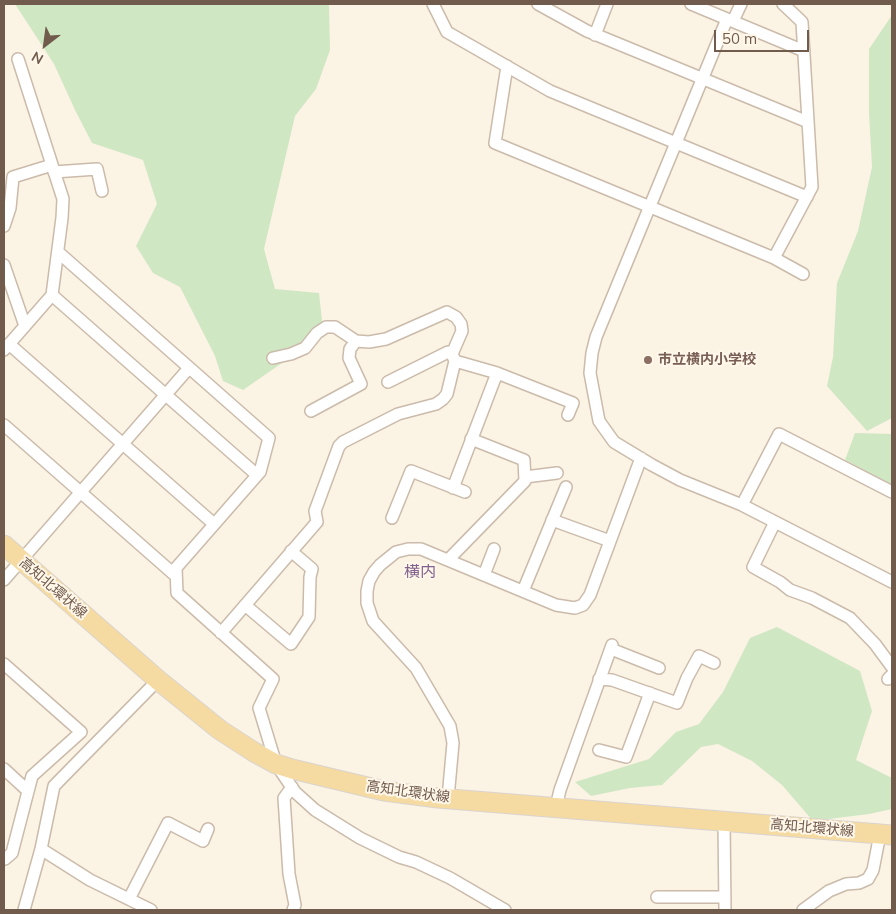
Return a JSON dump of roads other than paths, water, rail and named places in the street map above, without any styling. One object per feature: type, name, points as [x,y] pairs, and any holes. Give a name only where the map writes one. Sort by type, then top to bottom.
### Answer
[{"type":"main road","name":"高知北環状線","points":[[4,545],[158,680],[220,730],[241,745],[276,764],[308,774],[374,789],[448,798],[886,834]]},
{"type":"street","points":[[433,4],[447,32],[550,91],[807,197]]},
{"type":"street","points":[[538,4],[595,35],[808,122]]},
{"type":"street","points":[[595,35],[608,4]]},
{"type":"street","points":[[691,4],[804,51]]},
{"type":"street","points":[[740,4],[730,20],[702,79],[596,337],[590,368],[599,421],[614,442],[680,480],[742,505],[892,582]]},
{"type":"street","points":[[774,258],[812,187],[802,22],[782,4]]},
{"type":"street","points":[[18,59],[63,199],[52,295],[7,347],[123,444],[214,524]]},
{"type":"street","points":[[507,66],[495,143],[774,258],[802,274]]},
{"type":"street","points":[[4,226],[10,208],[13,177],[53,168],[97,169],[102,191]]},
{"type":"street","points":[[58,252],[268,438],[260,472],[176,568],[176,576],[177,593],[273,679],[259,708],[276,764],[292,787],[315,810],[360,838],[399,857],[416,862],[450,878],[505,910]]},
{"type":"street","points":[[4,264],[25,326]]},
{"type":"street","points":[[52,295],[257,475]]},
{"type":"street","points":[[221,633],[317,522],[314,511],[342,442],[398,414],[436,404],[447,394],[454,358],[462,331],[461,324],[447,312],[386,340],[368,342],[356,341],[335,327],[326,327],[316,334],[305,348],[291,354],[273,358]]},
{"type":"street","points":[[311,410],[361,384],[349,358],[350,349],[356,341]]},
{"type":"street","points":[[388,382],[448,352],[454,358],[573,403],[568,415]]},
{"type":"street","points":[[4,580],[189,368]]},
{"type":"street","points":[[453,488],[497,373]]},
{"type":"street","points":[[4,425],[176,576]]},
{"type":"street","points":[[742,505],[779,434],[892,492]]},
{"type":"street","points":[[448,560],[525,481],[524,460],[472,439]]},
{"type":"street","points":[[448,798],[454,743],[450,726],[416,668],[373,621],[367,603],[367,591],[369,581],[374,572],[396,552],[408,548],[421,549],[566,608],[575,608],[583,605],[590,595],[641,458]]},
{"type":"street","points":[[392,518],[411,471],[465,492]]},
{"type":"street","points":[[525,477],[557,474]]},
{"type":"street","points":[[523,591],[566,487]]},
{"type":"street","points":[[552,520],[610,541]]},
{"type":"street","points":[[775,522],[753,567],[780,582],[790,590],[812,598],[850,618],[875,644],[892,667]]},
{"type":"street","points":[[484,575],[494,549]]},
{"type":"street","points":[[245,605],[291,644],[309,617],[312,569],[292,551]]},
{"type":"street","points":[[556,807],[560,790],[612,647],[658,668]]},
{"type":"street","points":[[600,678],[612,680],[677,703],[687,678],[699,656],[714,663]]},
{"type":"street","points":[[4,664],[81,732],[32,776],[12,853],[4,858]]},
{"type":"street","points":[[24,910],[41,849],[54,786],[158,680]]},
{"type":"street","points":[[599,750],[626,757],[650,693]]},
{"type":"street","points":[[4,769],[28,791]]},
{"type":"street","points":[[292,787],[284,798],[289,874],[295,905],[293,910]]},
{"type":"street","points":[[724,821],[725,910]]},
{"type":"street","points":[[129,900],[168,822],[203,841],[208,830]]},
{"type":"street","points":[[803,910],[829,891],[846,884],[868,879],[886,834]]},
{"type":"street","points":[[41,849],[90,880],[151,910]]},
{"type":"street","points":[[657,897],[725,898]]},
{"type":"place","name":"市立横内小学校","points":[[648,360]]},
{"type":"district","name":"横内","points":[[420,572]]}]
